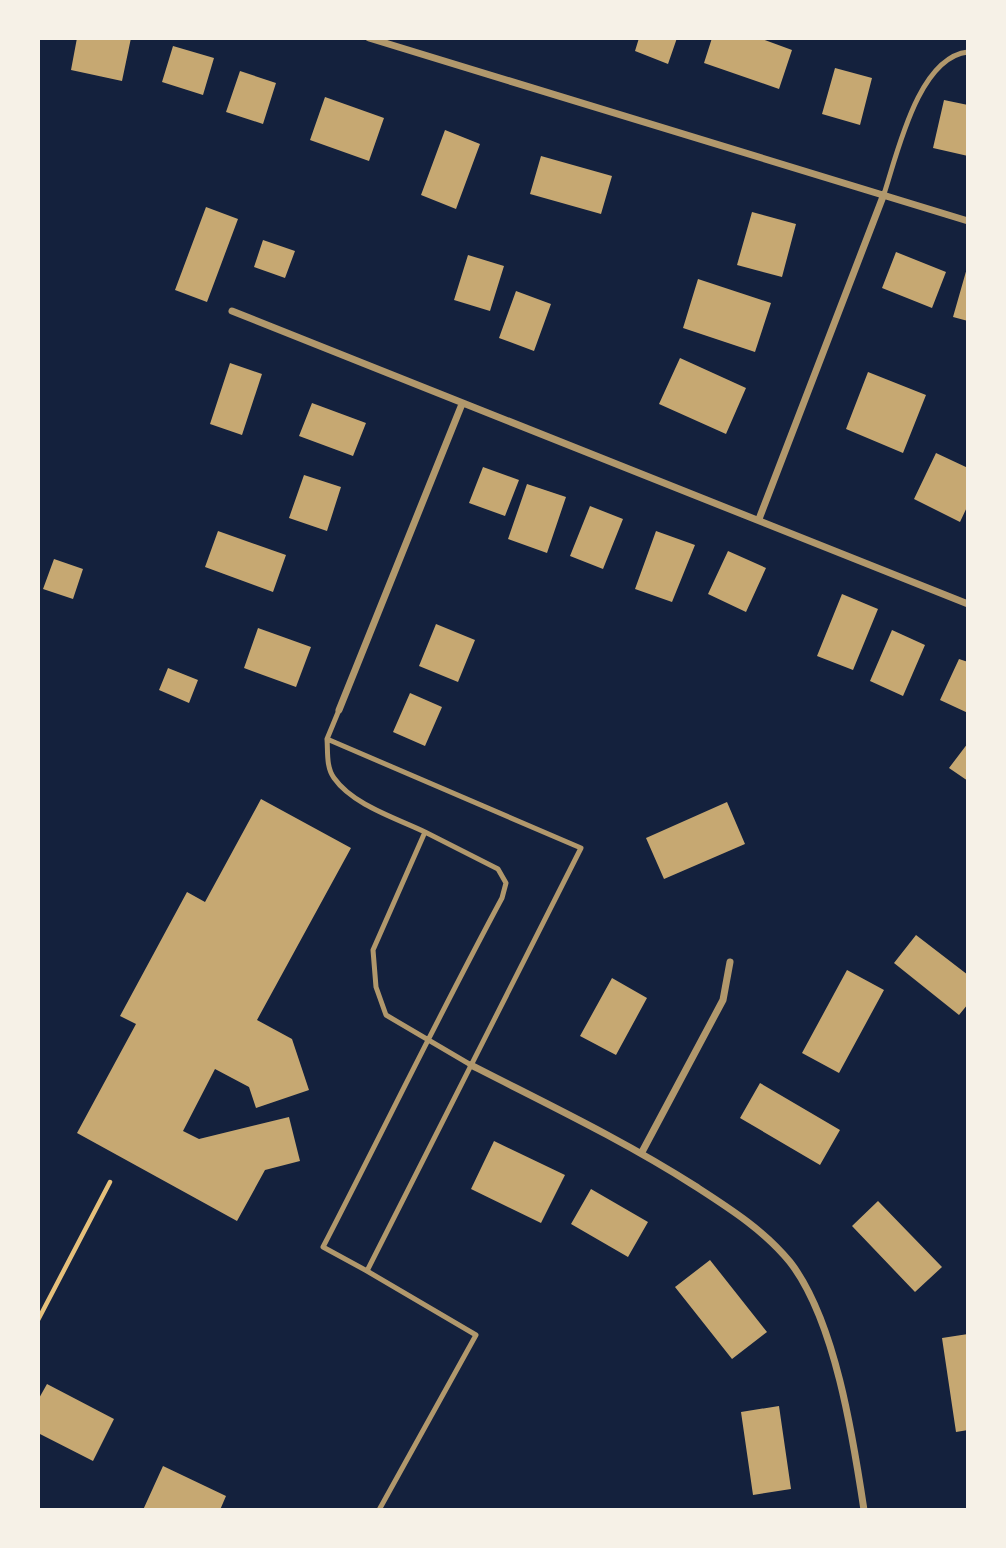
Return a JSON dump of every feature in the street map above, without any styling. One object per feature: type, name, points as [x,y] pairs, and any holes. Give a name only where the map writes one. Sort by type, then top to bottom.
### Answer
[{"type":"street","points":[[369,38],[968,220]]},
{"type":"street","points":[[759,519],[884,194]]},
{"type":"street","points":[[232,311],[968,604]]},
{"type":"street","points":[[339,709],[462,404]]},
{"type":"street","points":[[642,1152],[723,1000],[730,962]]},
{"type":"street","points":[[471,1065],[642,1152],[758,1229],[790,1263],[812,1301],[831,1347],[864,1510]]},
{"type":"lane","points":[[884,194],[919,93],[932,73],[961,52],[968,52]]},
{"type":"lane","points":[[339,709],[327,739],[328,766],[334,778],[358,799],[498,869],[506,883],[502,898],[323,1247],[475,1335],[379,1510]]},
{"type":"lane","points":[[327,739],[581,848],[367,1271]]},
{"type":"lane","points":[[425,832],[373,950],[372,968],[386,1015],[471,1065]]},
{"type":"path","points":[[38,1320],[110,1182]]},
{"type":"building","points":[[77,38],[131,38],[122,81],[71,70]]},
{"type":"building","points":[[639,38],[677,38],[668,64],[635,51]]},
{"type":"building","points":[[712,38],[759,38],[792,50],[779,89],[704,63]]},
{"type":"building","points":[[173,46],[214,58],[203,95],[162,82]]},
{"type":"building","points":[[835,68],[872,78],[860,125],[822,114]]},
{"type":"building","points":[[240,71],[276,83],[263,124],[226,112]]},
{"type":"building","points":[[325,97],[384,118],[369,161],[310,140]]},
{"type":"building","points":[[944,100],[968,105],[968,156],[933,148]]},
{"type":"building","points":[[445,130],[480,144],[456,209],[421,195]]},
{"type":"building","points":[[541,156],[612,176],[601,214],[530,194]]},
{"type":"building","points":[[206,207],[238,219],[207,302],[175,290]]},
{"type":"building","points":[[752,212],[796,224],[782,277],[737,265]]},
{"type":"building","points":[[263,240],[295,251],[285,278],[254,267]]},
{"type":"building","points":[[896,252],[946,272],[932,308],[882,288]]},
{"type":"building","points":[[468,255],[504,266],[490,311],[454,300]]},
{"type":"building","points":[[968,268],[968,321],[953,317]]},
{"type":"building","points":[[698,279],[771,303],[755,352],[683,328]]},
{"type":"building","points":[[516,291],[551,304],[534,351],[499,338]]},
{"type":"building","points":[[680,358],[746,388],[726,434],[659,404]]},
{"type":"building","points":[[230,363],[262,374],[242,435],[210,424]]},
{"type":"building","points":[[868,372],[926,395],[903,453],[846,429]]},
{"type":"building","points":[[312,403],[366,423],[353,456],[299,436]]},
{"type":"building","points":[[936,453],[968,468],[968,505],[960,522],[914,499]]},
{"type":"building","points":[[483,467],[519,480],[505,516],[469,503]]},
{"type":"building","points":[[304,475],[341,487],[327,531],[289,518]]},
{"type":"building","points":[[527,484],[566,497],[547,553],[508,539]]},
{"type":"building","points":[[590,506],[623,519],[603,569],[570,556]]},
{"type":"building","points":[[218,531],[286,555],[273,592],[205,567]]},
{"type":"building","points":[[656,531],[695,545],[672,602],[635,589]]},
{"type":"building","points":[[728,551],[766,568],[746,612],[708,594]]},
{"type":"building","points":[[54,559],[83,569],[73,599],[43,589]]},
{"type":"building","points":[[842,594],[878,609],[853,670],[817,656]]},
{"type":"building","points":[[436,624],[475,640],[458,682],[419,666]]},
{"type":"building","points":[[258,628],[311,647],[296,687],[244,668]]},
{"type":"building","points":[[892,630],[925,645],[903,696],[870,681]]},
{"type":"building","points":[[959,659],[968,662],[968,713],[940,700]]},
{"type":"building","points":[[168,668],[198,680],[189,703],[159,690]]},
{"type":"building","points":[[410,693],[442,707],[425,746],[393,732]]},
{"type":"building","points":[[968,743],[968,781],[949,768]]},
{"type":"building","points":[[261,799],[351,848],[257,1020],[292,1039],[309,1090],[256,1108],[249,1087],[215,1069],[183,1131],[199,1139],[289,1117],[300,1161],[265,1170],[237,1221],[77,1133],[136,1024],[120,1016],[187,892],[205,902]]},
{"type":"building","points":[[727,802],[745,844],[664,879],[646,838]]},
{"type":"building","points":[[916,935],[968,975],[968,1004],[959,1015],[894,963]]},
{"type":"building","points":[[847,970],[884,990],[839,1073],[802,1053]]},
{"type":"building","points":[[612,978],[647,998],[616,1055],[580,1036]]},
{"type":"building","points":[[760,1083],[840,1130],[820,1165],[740,1118]]},
{"type":"building","points":[[494,1141],[565,1175],[541,1223],[471,1189]]},
{"type":"building","points":[[591,1189],[648,1222],[628,1257],[571,1224]]},
{"type":"building","points":[[878,1201],[942,1267],[915,1292],[852,1226]]},
{"type":"building","points":[[710,1260],[767,1332],[732,1359],[675,1287]]},
{"type":"building","points":[[968,1334],[968,1430],[956,1432],[942,1338]]},
{"type":"building","points":[[47,1384],[114,1419],[93,1461],[38,1433],[38,1400]]},
{"type":"building","points":[[779,1406],[791,1489],[753,1495],[741,1412]]},
{"type":"building","points":[[163,1466],[226,1496],[220,1510],[143,1510]]}]
